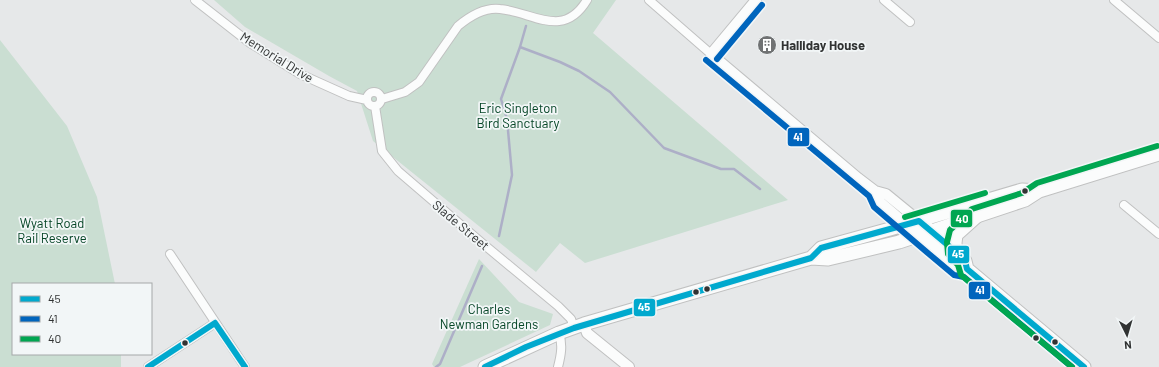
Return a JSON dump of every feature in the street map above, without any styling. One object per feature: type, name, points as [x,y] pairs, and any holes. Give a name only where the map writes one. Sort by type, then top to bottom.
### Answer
[{"type":"main road","points":[[485,367],[559,333],[579,326],[811,258],[828,260],[925,233],[1025,200],[1039,191],[1159,154]]},
{"type":"main road","points":[[811,258],[821,248],[913,223],[1022,190],[1039,191]]},
{"type":"main road","points":[[956,252],[955,243],[958,231],[976,216]]},
{"type":"main road","points":[[913,223],[925,233],[958,268],[967,269],[1084,367]]},
{"type":"main road","points":[[925,233],[956,252],[965,260],[967,269]]},
{"type":"street","name":"Memorial Drive","points":[[195,0],[250,43],[300,74],[349,96],[367,100]]},
{"type":"street","points":[[382,99],[379,93],[376,92],[369,94],[367,100],[370,105],[375,106],[381,102],[382,99],[405,92],[419,82],[458,26],[476,13],[490,9],[500,9],[546,21],[557,22],[576,14],[587,0]]},
{"type":"street","points":[[648,0],[875,191],[880,202],[913,223]]},
{"type":"street","points":[[711,54],[756,0]]},
{"type":"street","points":[[884,0],[910,22]]},
{"type":"street","points":[[1114,0],[1159,38]]},
{"type":"street","name":"Slade Street","points":[[375,106],[382,151],[398,171],[629,367]]},
{"type":"street","points":[[1124,205],[1159,234]]},
{"type":"street","points":[[170,254],[245,367]]},
{"type":"street","points":[[148,367],[215,323]]},
{"type":"street","points":[[558,367],[562,347],[562,341],[559,333]]},
{"type":"green space","name":"Eric Singleton Bird Sanctuary","points":[[214,0],[616,0],[593,33],[788,200],[585,263],[560,243],[536,272],[373,141],[357,91],[245,27]]},
{"type":"green space","name":"Wyatt Road Rail Reserve","points":[[0,40],[67,126],[97,197],[115,283],[12,283],[12,355],[121,355],[121,367],[0,367]]},
{"type":"green space","name":"Charles Newman Gardens","points":[[479,259],[519,302],[553,314],[550,325],[460,367],[434,367],[432,364]]},
{"type":"waterway","points":[[499,236],[512,175],[507,119],[501,99],[526,26]]},
{"type":"waterway","points":[[520,47],[579,71],[610,92],[664,148],[721,169],[734,169],[760,189]]},
{"type":"waterway","points":[[436,367],[440,364],[482,266]]},
{"type":"transit line","name":"41","points":[[717,59],[762,5]]},
{"type":"transit line","name":"41","points":[[706,60],[869,196],[874,207],[954,275],[964,277],[1072,367]]},
{"type":"transit line","name":"40","points":[[1072,367],[961,275],[958,265],[948,254],[947,242],[950,230],[972,209],[1022,193],[1037,183],[1157,146]]},
{"type":"transit line","name":"40","points":[[905,217],[985,193]]},
{"type":"transit line","name":"45","points":[[485,367],[526,347],[574,328],[811,258],[821,248],[919,221],[956,252],[965,261],[967,269],[1084,367]]},
{"type":"transit line","name":"45","points":[[215,323],[245,367]]},
{"type":"transit line","name":"45","points":[[148,367],[215,323]]},
{"type":"place","name":"Halliday House","points":[[767,45]]}]
